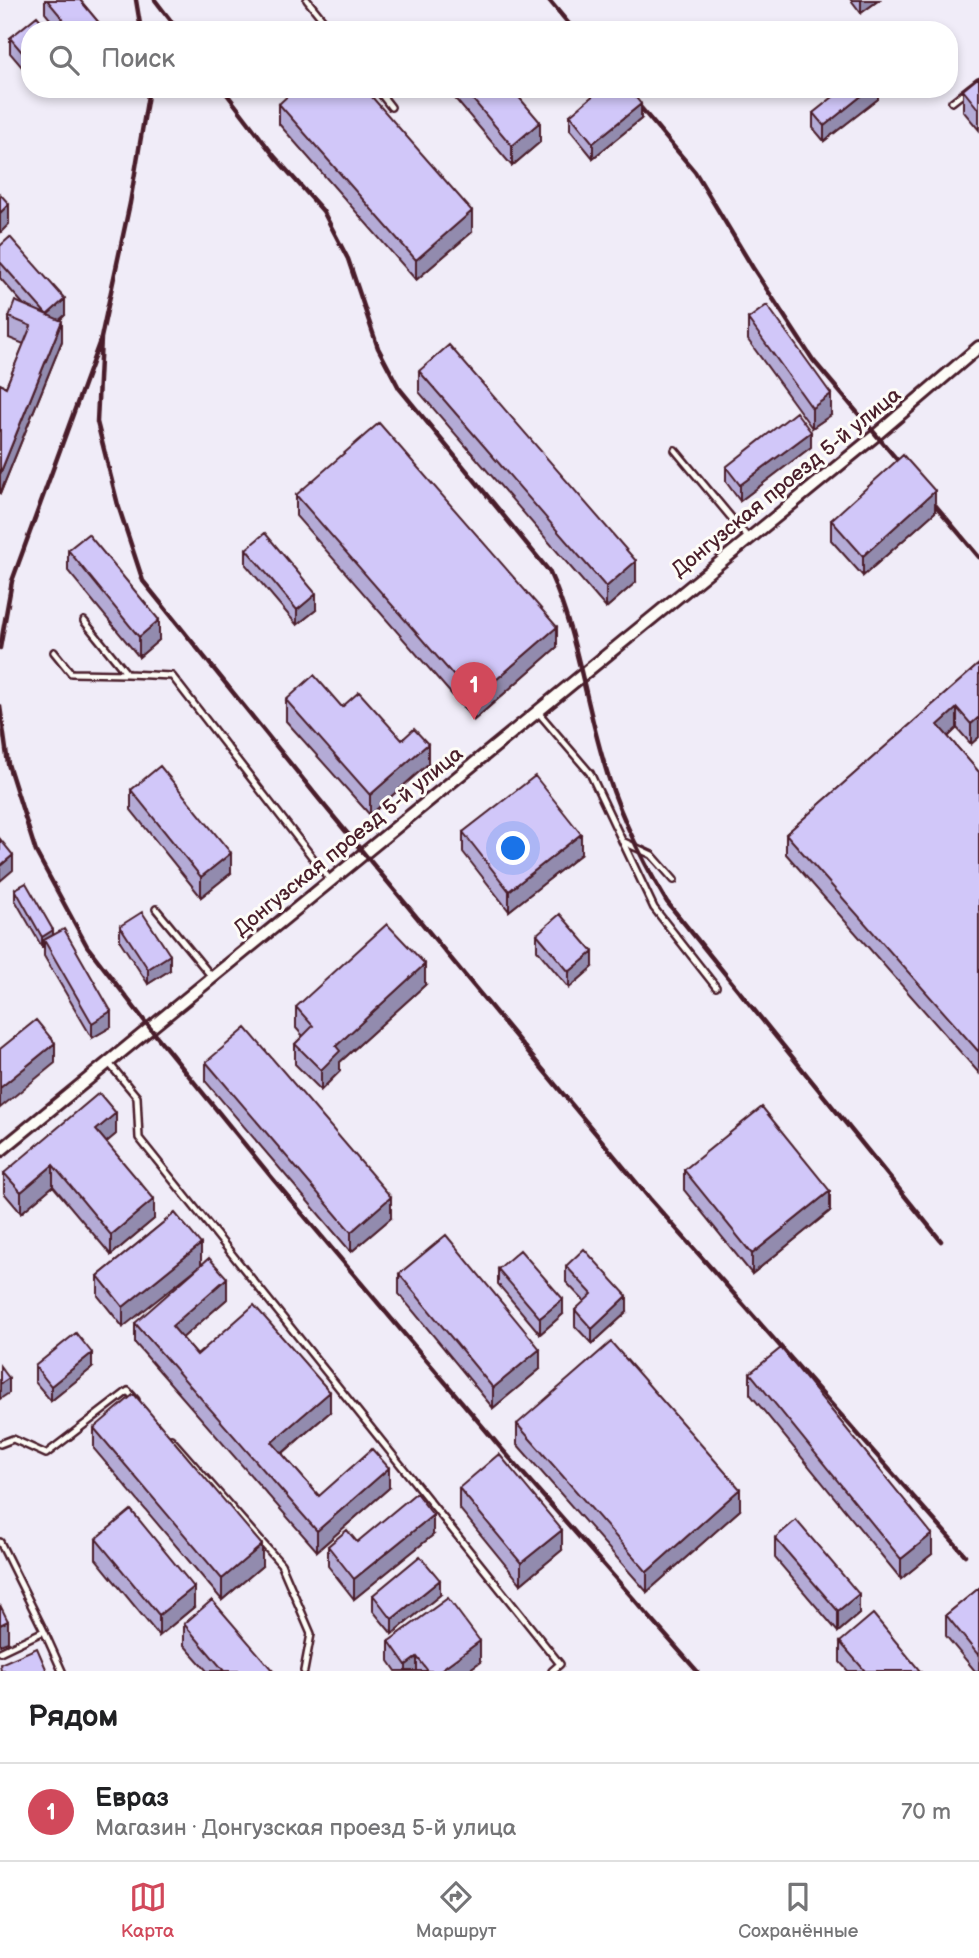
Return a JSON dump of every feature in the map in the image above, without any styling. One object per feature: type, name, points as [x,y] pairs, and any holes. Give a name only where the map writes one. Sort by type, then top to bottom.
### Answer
[{"type":"street","name":"Донгузская проезд 5-й улица","points":[[0,1152],[979,347]]},
{"type":"lane","points":[[307,0],[324,21]]},
{"type":"lane","points":[[958,97],[979,81]]},
{"type":"lane","points":[[384,98],[391,107]]},
{"type":"lane","points":[[952,102],[957,98]]},
{"type":"lane","points":[[675,450],[749,538]]},
{"type":"lane","points":[[83,621],[127,674]]},
{"type":"lane","points":[[54,652],[71,673],[172,676],[330,880]]},
{"type":"lane","points":[[537,711],[590,773],[654,908],[716,987]]},
{"type":"lane","points":[[622,841],[652,855],[674,880]]},
{"type":"lane","points":[[156,909],[212,977]]},
{"type":"lane","points":[[108,1062],[137,1097],[139,1138],[560,1664],[552,1671]]},
{"type":"lane","points":[[0,1444],[13,1439],[46,1454],[128,1391],[145,1410]]},
{"type":"lane","points":[[170,1437],[281,1564],[311,1634],[304,1671]]},
{"type":"lane","points":[[0,1542],[62,1671]]},
{"type":"lane","points":[[0,1652],[44,1632]]},
{"type":"building","points":[[47,0],[80,0],[98,21],[64,21]]},
{"type":"building","points":[[21,29],[21,51],[10,38]]},
{"type":"building","points":[[979,77],[979,110],[963,90]]},
{"type":"building","points":[[285,98],[373,98],[472,211],[416,260],[279,104]]},
{"type":"building","points":[[472,98],[520,98],[540,122],[512,146]]},
{"type":"building","points":[[590,98],[636,98],[641,104],[593,143],[570,115]]},
{"type":"building","points":[[832,98],[859,98],[824,126],[813,113]]},
{"type":"building","points":[[0,194],[9,204],[0,213]]},
{"type":"building","points":[[10,237],[65,299],[47,315],[0,262],[0,246]]},
{"type":"building","points":[[15,301],[62,321],[0,474],[0,384],[6,387],[31,326],[9,317]]},
{"type":"building","points":[[767,305],[831,394],[812,408],[748,319]]},
{"type":"building","points":[[449,345],[636,561],[606,587],[419,371]]},
{"type":"building","points":[[796,412],[811,432],[740,485],[726,467]]},
{"type":"building","points":[[379,423],[557,627],[474,699],[296,495]]},
{"type":"building","points":[[903,455],[935,491],[863,556],[831,520]]},
{"type":"building","points":[[265,533],[316,594],[297,610],[246,549]]},
{"type":"building","points":[[88,534],[159,620],[139,637],[68,550]]},
{"type":"building","points":[[979,664],[979,717],[971,724],[957,708],[938,725],[979,772],[979,1052],[786,834]]},
{"type":"building","points":[[314,675],[342,707],[359,692],[402,740],[414,729],[428,744],[370,795],[286,700]]},
{"type":"building","points":[[160,766],[231,853],[201,877],[131,790]]},
{"type":"building","points":[[535,776],[581,834],[509,891],[463,832]]},
{"type":"building","points":[[0,839],[13,855],[0,866]]},
{"type":"building","points":[[26,883],[53,930],[42,937],[15,889]]},
{"type":"building","points":[[142,912],[170,955],[148,969],[120,926]]},
{"type":"building","points":[[560,914],[593,952],[569,972],[537,934]]},
{"type":"building","points":[[387,924],[425,964],[336,1046],[340,1051],[321,1070],[295,1044],[313,1026],[296,1007]]},
{"type":"building","points":[[64,929],[111,1011],[92,1023],[44,940]]},
{"type":"building","points":[[36,1020],[55,1043],[0,1088],[0,1049]]},
{"type":"building","points":[[246,1028],[391,1197],[351,1232],[206,1062]]},
{"type":"building","points":[[99,1093],[116,1113],[96,1130],[154,1199],[111,1235],[53,1165],[21,1192],[4,1173]]},
{"type":"building","points":[[762,1107],[830,1191],[752,1254],[684,1170]]},
{"type":"building","points":[[175,1213],[201,1244],[123,1307],[98,1276]]},
{"type":"building","points":[[446,1235],[540,1349],[493,1388],[399,1274]]},
{"type":"building","points":[[584,1249],[627,1296],[592,1329],[575,1310],[592,1294],[566,1266]]},
{"type":"building","points":[[520,1250],[563,1299],[540,1318],[498,1269]]},
{"type":"building","points":[[209,1258],[227,1278],[172,1326],[197,1355],[254,1305],[330,1392],[272,1442],[319,1496],[372,1449],[389,1468],[317,1531],[135,1323]]},
{"type":"building","points":[[76,1333],[92,1353],[51,1386],[35,1366]]},
{"type":"building","points":[[611,1342],[740,1489],[647,1572],[517,1424]]},
{"type":"building","points":[[781,1348],[932,1534],[901,1559],[750,1373]]},
{"type":"building","points":[[0,1366],[9,1378],[0,1384]]},
{"type":"building","points":[[134,1394],[262,1545],[222,1579],[94,1428]]},
{"type":"building","points":[[499,1454],[562,1530],[521,1563],[459,1488]]},
{"type":"building","points":[[416,1493],[433,1515],[354,1579],[328,1546],[347,1530],[357,1542]]},
{"type":"building","points":[[131,1510],[194,1587],[159,1615],[96,1539]]},
{"type":"building","points":[[796,1520],[859,1594],[838,1611],[775,1538]]},
{"type":"building","points":[[420,1556],[440,1580],[392,1619],[373,1595]]},
{"type":"building","points":[[979,1588],[979,1656],[946,1615]]},
{"type":"building","points":[[448,1598],[480,1641],[439,1671],[428,1671],[417,1657],[406,1665],[389,1641]]},
{"type":"building","points":[[212,1600],[273,1671],[224,1671],[184,1624]]},
{"type":"building","points":[[0,1605],[8,1621],[0,1625]]},
{"type":"building","points":[[873,1614],[920,1671],[865,1671],[840,1642]]},
{"type":"building","points":[[37,1648],[47,1671],[1,1671],[0,1664]]},
{"type":"railway","points":[[136,0],[140,21]]},
{"type":"railway","points":[[155,0],[171,21]]},
{"type":"railway","points":[[549,0],[566,21]]},
{"type":"railway","points":[[0,648],[12,581],[101,338],[130,203],[148,98]]},
{"type":"railway","points":[[230,98],[275,157],[323,211],[348,259],[378,348],[399,388],[549,571],[573,639],[614,794],[638,849],[667,902],[941,1241]]},
{"type":"railway","points":[[633,98],[695,172],[813,360],[979,557]]},
{"type":"railway","points":[[101,338],[97,422],[118,505],[143,581],[319,799],[650,1199],[965,1555]]},
{"type":"railway","points":[[0,706],[8,764],[36,852],[87,946],[273,1179],[500,1447],[697,1671]]},
{"type":"place","name":"Евраз","points":[[474,720]]}]
